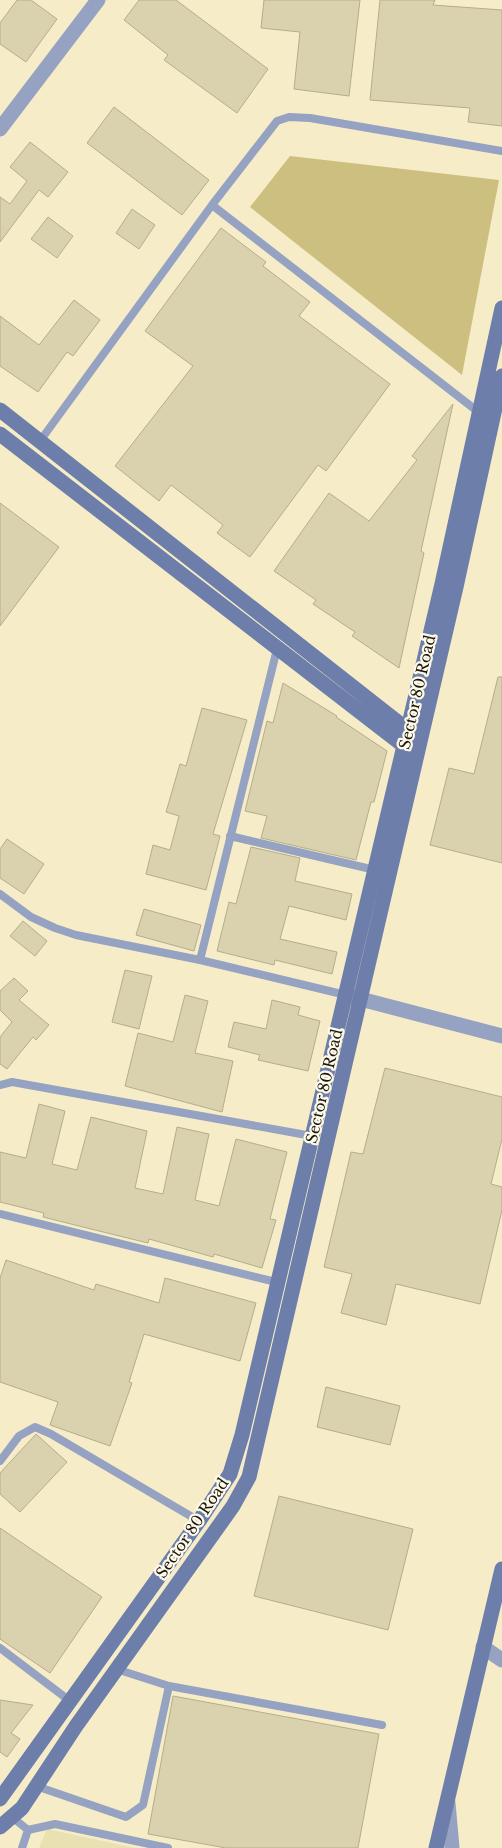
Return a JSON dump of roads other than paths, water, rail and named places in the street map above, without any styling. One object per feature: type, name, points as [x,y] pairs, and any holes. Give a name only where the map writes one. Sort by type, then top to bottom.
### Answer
[{"type":"street","points":[[0,129],[98,0]]},
{"type":"street","name":"Sector 80 Road","points":[[0,1827],[22,1808],[76,1726],[233,1506],[249,1477],[421,740],[486,418],[502,308]]},
{"type":"street","name":"Sector 80 Road","points":[[0,1799],[199,1521],[230,1474],[242,1435],[408,730],[486,418],[502,376]]},
{"type":"street","points":[[0,410],[421,740]]},
{"type":"street","points":[[0,434],[417,756]]},
{"type":"street","points":[[346,995],[502,1036]]},
{"type":"street","points":[[436,1848],[502,1568]]},
{"type":"street","points":[[483,1647],[502,1660]]},
{"type":"street","points":[[60,1715],[76,1726]]},
{"type":"street","points":[[448,1799],[452,1848]]},
{"type":"lane","points":[[40,441],[212,205],[277,121],[289,116],[502,151]]},
{"type":"lane","points":[[212,205],[486,418]]},
{"type":"lane","points":[[200,960],[277,649]]},
{"type":"lane","points":[[230,836],[375,870]]},
{"type":"lane","points":[[0,894],[31,916],[55,928],[346,995]]},
{"type":"lane","points":[[0,1085],[12,1082],[312,1136]]},
{"type":"lane","points":[[0,1214],[295,1286]]},
{"type":"lane","points":[[0,1461],[19,1436],[35,1428],[51,1434],[199,1521]]},
{"type":"lane","points":[[0,1648],[70,1702]]},
{"type":"lane","points":[[116,1669],[169,1686],[382,1725]]},
{"type":"lane","points":[[36,1786],[126,1817],[143,1805],[169,1686]]},
{"type":"lane","points":[[12,1817],[28,1830]]},
{"type":"lane","points":[[28,1830],[55,1824],[143,1845],[168,1848]]},
{"type":"lane","points":[[22,1848],[28,1830]]}]
